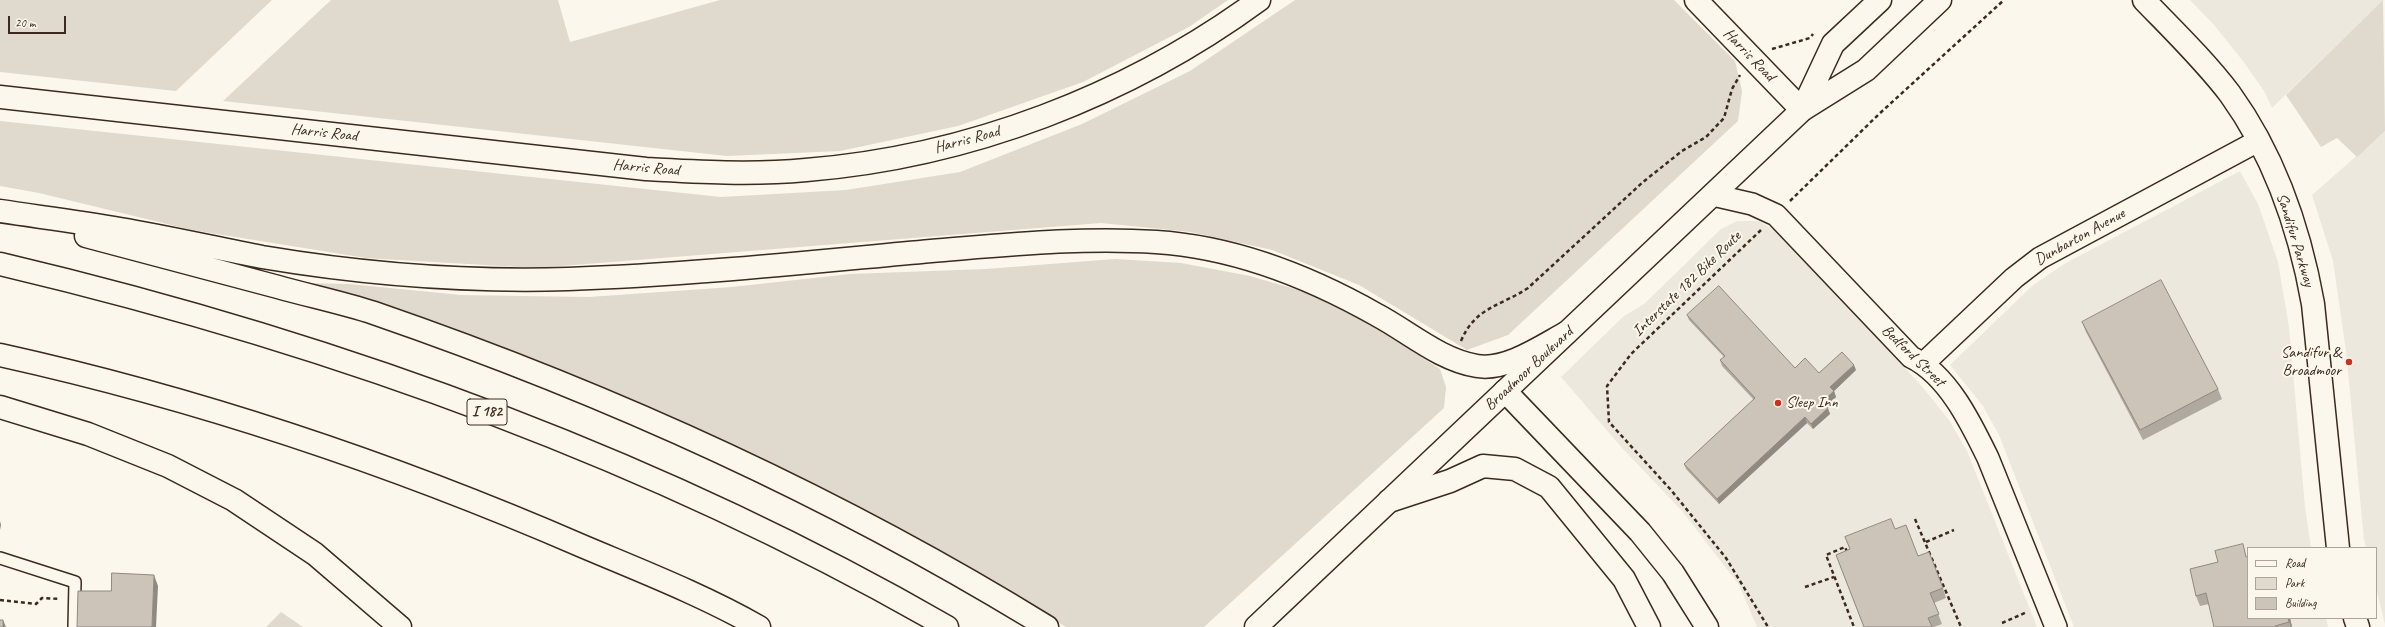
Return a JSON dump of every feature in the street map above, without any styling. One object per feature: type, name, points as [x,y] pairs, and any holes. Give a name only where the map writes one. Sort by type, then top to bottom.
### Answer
[{"type":"main road","name":"Harris Road","points":[[0,97],[646,169],[745,173],[806,170],[918,154],[1014,127],[1080,102],[1180,53],[1259,0]]},
{"type":"main road","name":"Harris Road","points":[[1696,0],[1802,110]]},
{"type":"main road","name":"Broadmoor Boulevard","points":[[1802,110],[1833,44],[1880,0]]},
{"type":"main road","name":"Broadmoor Boulevard","points":[[1256,627],[1802,110],[1866,70],[1940,0]]},
{"type":"main road","name":"Sandifur Parkway","points":[[2144,0],[2230,94],[2258,141],[2288,209],[2306,265],[2314,312],[2338,547]]},
{"type":"main road","points":[[0,212],[119,228],[264,257],[384,273],[483,279],[566,279],[670,274],[1053,241],[1160,242],[1220,252],[1278,268],[1331,290],[1380,316],[1446,356],[1480,367],[1515,360],[1566,333]]},
{"type":"main road","points":[[0,212],[372,312],[563,383],[730,456],[852,516],[996,596],[1048,627]]},
{"type":"main road","name":"I 182","points":[[0,264],[190,312],[298,345],[510,420],[614,462],[716,508],[818,557],[947,627]]},
{"type":"main road","points":[[0,356],[125,387],[233,418],[339,452],[444,490],[548,531],[651,575],[756,626]]},
{"type":"main road","points":[[1505,391],[1640,532],[1673,573],[1707,627]]},
{"type":"main road","points":[[0,407],[88,434],[168,466],[234,500],[315,554],[400,627]]},
{"type":"main road","points":[[1389,501],[1450,481],[1483,466],[1515,469],[1550,487],[1624,579],[1650,627]]},
{"type":"street","name":"Dunbarton Avenue","points":[[1924,363],[2014,278],[2040,258],[2258,141]]},
{"type":"street","name":"Bedford Street","points":[[1713,195],[1752,204],[1776,216],[1912,357],[1924,363],[1952,396],[1977,435],[2056,627]]},
{"type":"lane","points":[[0,558],[75,582],[74,627]]},
{"type":"path","name":"Interstate 182 Bike Route","points":[[1768,627],[1726,558],[1671,490],[1609,422],[1607,386],[1631,354],[1776,216],[1879,114],[2004,0]]},
{"type":"path","points":[[1460,346],[1465,334],[1476,318],[1493,305],[1513,298],[1528,288],[1643,182],[1682,151],[1706,137],[1724,118],[1732,89],[1741,75],[1767,50],[1810,38],[1815,32]]},
{"type":"path","points":[[1915,519],[1926,542],[1960,627]]},
{"type":"path","points":[[1926,542],[1954,530]]},
{"type":"path","points":[[1849,558],[1845,547],[1826,555],[1854,627]]},
{"type":"path","points":[[1805,587],[1834,577]]},
{"type":"path","points":[[0,600],[36,604],[42,598],[60,599]]},
{"type":"path","points":[[2002,623],[2027,612]]},
{"type":"shaded area","points":[[2190,0],[2383,0],[2272,108],[2264,91],[2243,61],[2214,25]]},
{"type":"shaded area","points":[[2385,131],[2385,624],[2377,592],[2377,547],[2366,547],[2364,540],[2346,351],[2333,261],[2312,195]]},
{"type":"shaded area","points":[[2240,171],[2258,204],[2278,262],[2289,327],[2305,507],[2311,547],[2247,547],[2247,619],[2326,619],[2328,627],[2074,627],[1999,435],[1983,406],[1950,365],[2032,286],[2064,264]]},
{"type":"shaded area","points":[[1737,221],[1759,221],[1777,231],[1920,384],[1949,420],[1967,451],[2037,627],[1757,627],[1739,585],[1682,511],[1623,449],[1561,377],[1624,316],[1644,304],[1721,229]]},
{"type":"green space","points":[[0,0],[272,0],[176,91],[0,72]]},
{"type":"green space","points":[[331,0],[558,0],[570,42],[720,0],[1228,0],[1189,27],[1083,82],[958,126],[840,151],[727,156],[223,101]]},
{"type":"green space","points":[[1295,0],[1674,0],[1735,61],[1742,91],[1738,121],[1508,335],[1467,350],[1359,285],[1272,250],[1191,232],[1101,223],[536,268],[366,258],[192,230],[39,193],[0,186],[0,121],[721,197],[846,190],[960,172],[1082,124],[1190,71]]},
{"type":"green space","points":[[2383,0],[2385,131],[2357,157],[2337,138],[2321,147],[2286,95]]},
{"type":"green space","points":[[1115,259],[1181,263],[1250,276],[1312,294],[1378,329],[1440,369],[1446,387],[1444,408],[1204,627],[1066,627],[972,570],[302,283],[349,284],[461,295],[589,297],[732,287],[850,274],[986,269]]},
{"type":"green space","points":[[281,612],[303,627],[266,627]]},
{"type":"building","points":[[2161,280],[2218,389],[2140,430],[2082,322]]},
{"type":"building","points":[[1719,286],[1795,368],[1805,358],[1819,373],[1842,352],[1854,365],[1830,387],[1834,391],[1822,402],[1828,408],[1811,424],[1805,417],[1717,499],[1684,464],[1755,398],[1720,360],[1725,356],[1687,315]]},
{"type":"building","points":[[1891,519],[1895,529],[1906,525],[1918,556],[1929,552],[1943,588],[1930,593],[1939,614],[1928,618],[1932,627],[1864,627],[1836,555],[1850,549],[1845,537]]},
{"type":"building","points":[[2243,544],[2247,556],[2247,619],[2288,619],[2289,622],[2275,627],[2214,627],[2206,593],[2196,596],[2190,569],[2218,562],[2215,551]]},
{"type":"building","points":[[112,573],[154,575],[152,627],[77,627],[78,591],[111,591]]},
{"type":"building","points":[[0,620],[3,620],[3,627],[0,627]]},
{"type":"place","name":"Sandifur & Broadmoor","points":[[2349,362]]},
{"type":"place","name":"Sleep Inn","points":[[1778,403]]}]
